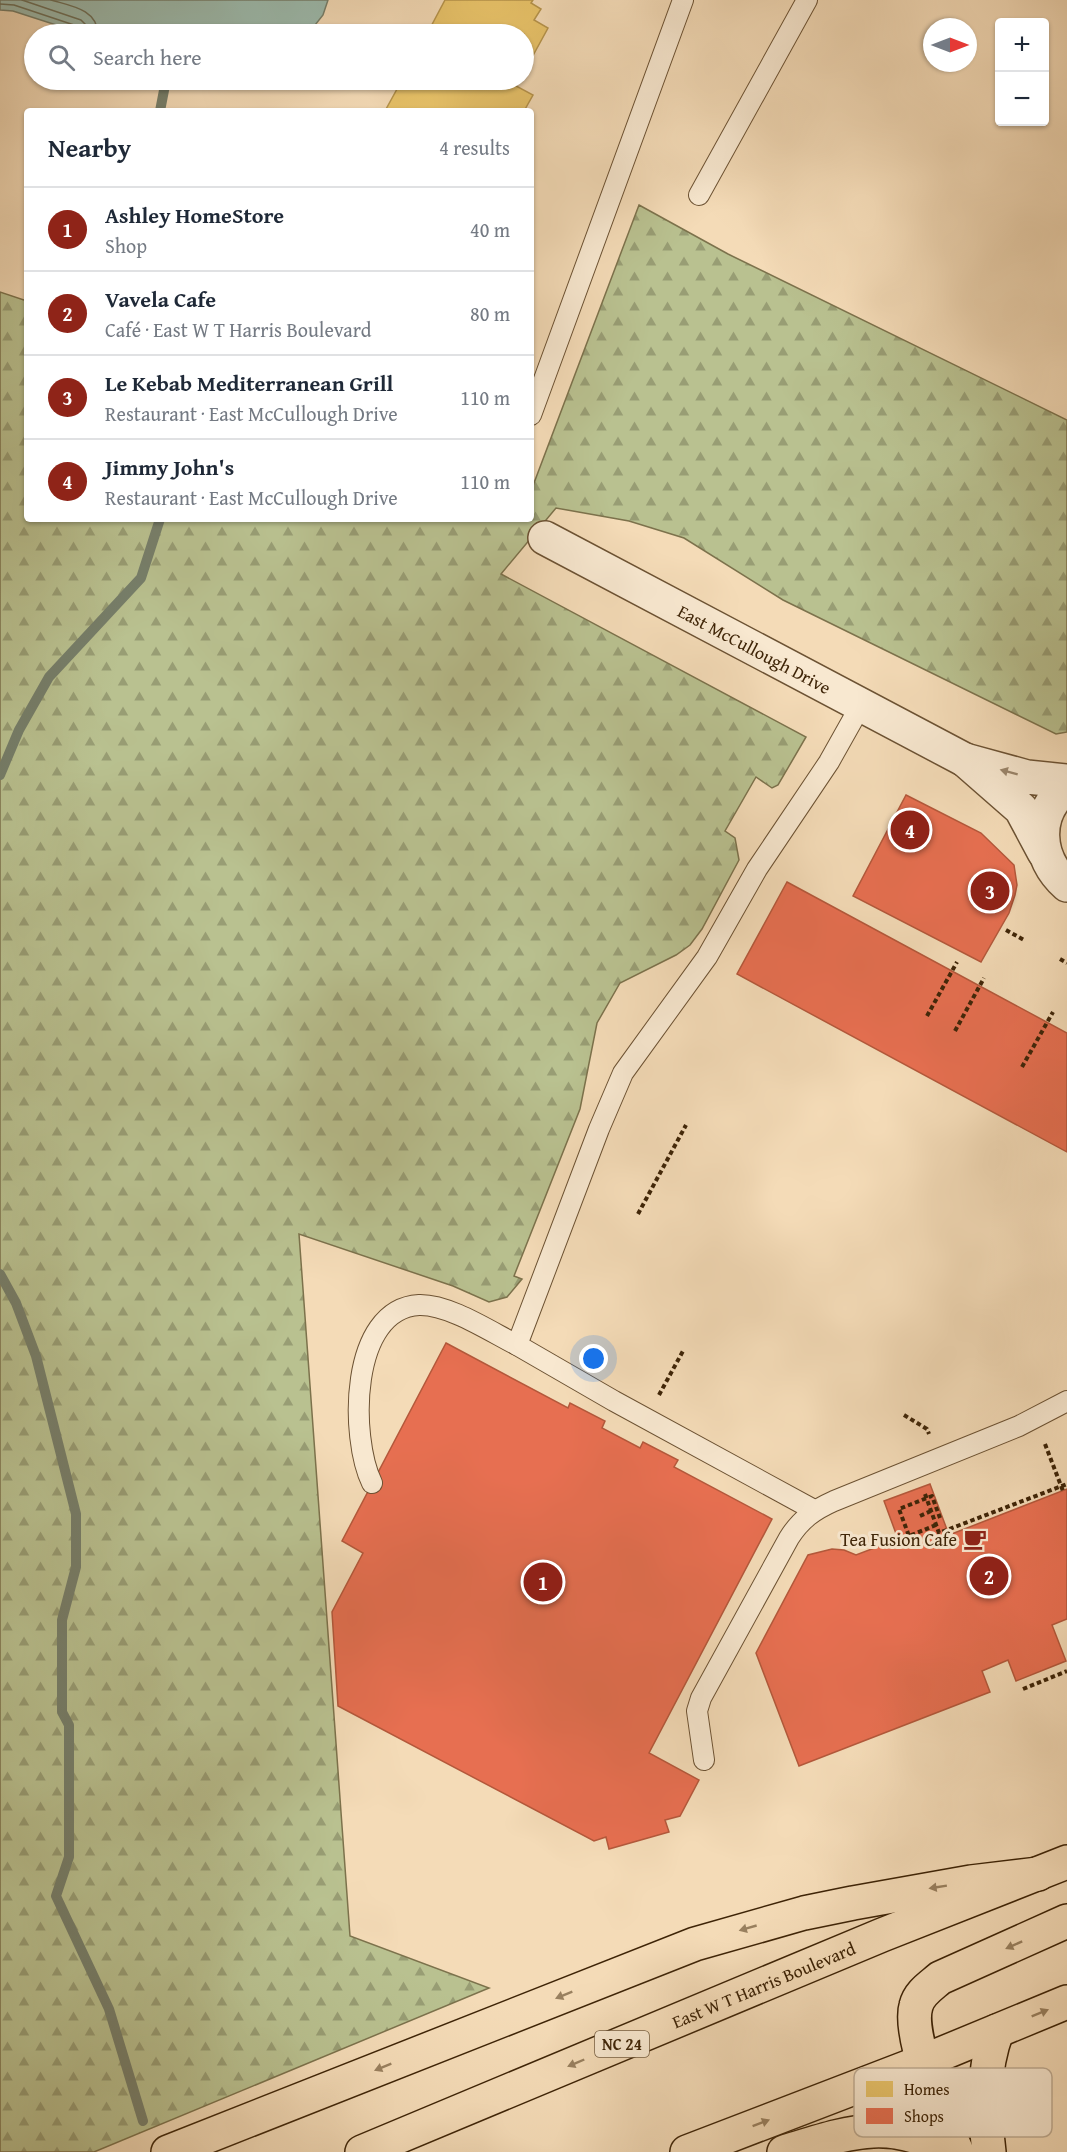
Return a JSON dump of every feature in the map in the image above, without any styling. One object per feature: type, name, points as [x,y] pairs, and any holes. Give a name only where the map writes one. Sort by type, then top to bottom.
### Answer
[{"type":"main road","points":[[168,2152],[694,1944],[804,1913],[1052,1868]]},
{"type":"main road","name":"East W T Harris Boulevard","points":[[362,2152],[871,1940],[1052,1868]]},
{"type":"main road","points":[[927,2068],[918,2048],[914,2020],[916,2006],[928,1988],[957,1969],[1067,1921]]},
{"type":"main road","points":[[906,2068],[1067,2002]]},
{"type":"main road","points":[[986,2068],[997,2031]]},
{"type":"main road","points":[[687,2152],[854,2088]]},
{"type":"main road","points":[[784,2152],[854,2133]]},
{"type":"main road","points":[[913,2137],[948,2152]]},
{"type":"main road","points":[[952,2137],[957,2152]]},
{"type":"main road","points":[[989,2137],[990,2152]]},
{"type":"street","name":"East McCullough Drive","points":[[545,538],[965,760],[1027,777],[1067,780]]},
{"type":"street","name":"East McCullough Drive","points":[[965,760],[1021,809],[1053,870],[1067,885]]},
{"type":"street","points":[[1044,852],[1044,820],[1053,801],[1067,787]]},
{"type":"lane","points":[[534,407],[683,0]]},
{"type":"lane","points":[[699,195],[807,0]]},
{"type":"lane","points":[[517,1345],[598,1129],[623,1073],[706,957],[758,869],[830,762],[861,705]]},
{"type":"lane","points":[[372,1483],[364,1466],[360,1446],[357,1413],[361,1383],[375,1335],[393,1313],[419,1305],[447,1311],[517,1345],[614,1401],[814,1510]]},
{"type":"lane","points":[[704,1760],[697,1711],[700,1698],[800,1522],[814,1510],[1019,1426],[1067,1401]]},
{"type":"path","points":[[1006,930],[1024,940]]},
{"type":"path","points":[[1060,959],[1067,963]]},
{"type":"path","points":[[927,1016],[957,962]]},
{"type":"path","points":[[955,1031],[984,978]]},
{"type":"path","points":[[1022,1068],[1053,1012]]},
{"type":"path","points":[[638,1215],[686,1125]]},
{"type":"path","points":[[904,1415],[927,1429],[930,1435]]},
{"type":"path","points":[[1044,1440],[1063,1491]]},
{"type":"path","points":[[925,1494],[939,1533],[1067,1484]]},
{"type":"path","points":[[936,1525],[909,1536],[899,1509],[932,1496],[940,1518]]},
{"type":"path","points":[[920,1516],[931,1511]]},
{"type":"path","points":[[1023,1689],[1067,1671]]},
{"type":"green space","points":[[639,205],[728,254],[1067,420],[1067,732],[1056,734],[783,600],[684,538],[629,521],[556,508],[501,574],[806,737],[778,785],[772,788],[756,777],[725,831],[735,838],[739,860],[702,929],[690,945],[676,955],[620,983],[597,1023],[580,1109],[514,1276],[522,1279],[507,1297],[489,1302],[453,1286],[299,1234],[350,1936],[489,1988],[94,2152],[0,2152],[0,292],[24,300],[24,522],[534,522],[534,483]]},
{"type":"water","points":[[0,0],[328,0],[323,15],[316,24],[53,24],[13,11],[0,10]]},
{"type":"building: Homes","points":[[445,0],[533,0],[531,3],[541,9],[534,20],[548,28],[534,54],[534,24],[432,24]]},
{"type":"building: Homes","points":[[397,90],[524,90],[533,95],[526,108],[387,108]]},
{"type":"building: Shops","points":[[906,795],[981,833],[1014,865],[1017,885],[1009,913],[981,962],[853,896]]},
{"type":"building: Shops","points":[[787,882],[1067,1033],[1067,1152],[737,974]]},
{"type":"building: Shops","points":[[446,1343],[568,1408],[570,1403],[605,1421],[602,1428],[640,1448],[643,1442],[678,1460],[674,1467],[772,1519],[649,1753],[699,1780],[680,1816],[665,1820],[669,1832],[609,1849],[606,1837],[594,1841],[338,1706],[332,1612],[363,1553],[342,1541]]},
{"type":"building: Shops","points":[[930,1484],[949,1535],[1067,1489],[1067,1619],[1052,1625],[1066,1661],[1016,1681],[1008,1660],[982,1671],[990,1692],[799,1766],[756,1653],[808,1555],[832,1549],[844,1550],[856,1555],[898,1539],[884,1501]]},
{"type":"waterway","points":[[161,108],[164,90]]},
{"type":"waterway","points":[[0,775],[19,730],[49,677],[141,578],[159,522]]},
{"type":"waterway","points":[[0,1274],[16,1303],[36,1356],[76,1514],[76,1567],[62,1620],[62,1712],[69,1725],[69,1857],[56,1896],[109,2009],[143,2121]]},
{"type":"place","name":"Jimmy John's","points":[[910,830]]},
{"type":"place","name":"Le Kebab Mediterranean Grill","points":[[990,891]]},
{"type":"place","name":"Tea Fusion Cafe","points":[[975,1539]]},
{"type":"place","name":"Vavela Cafe","points":[[989,1576]]},
{"type":"place","name":"Ashley HomeStore","points":[[543,1582]]}]
